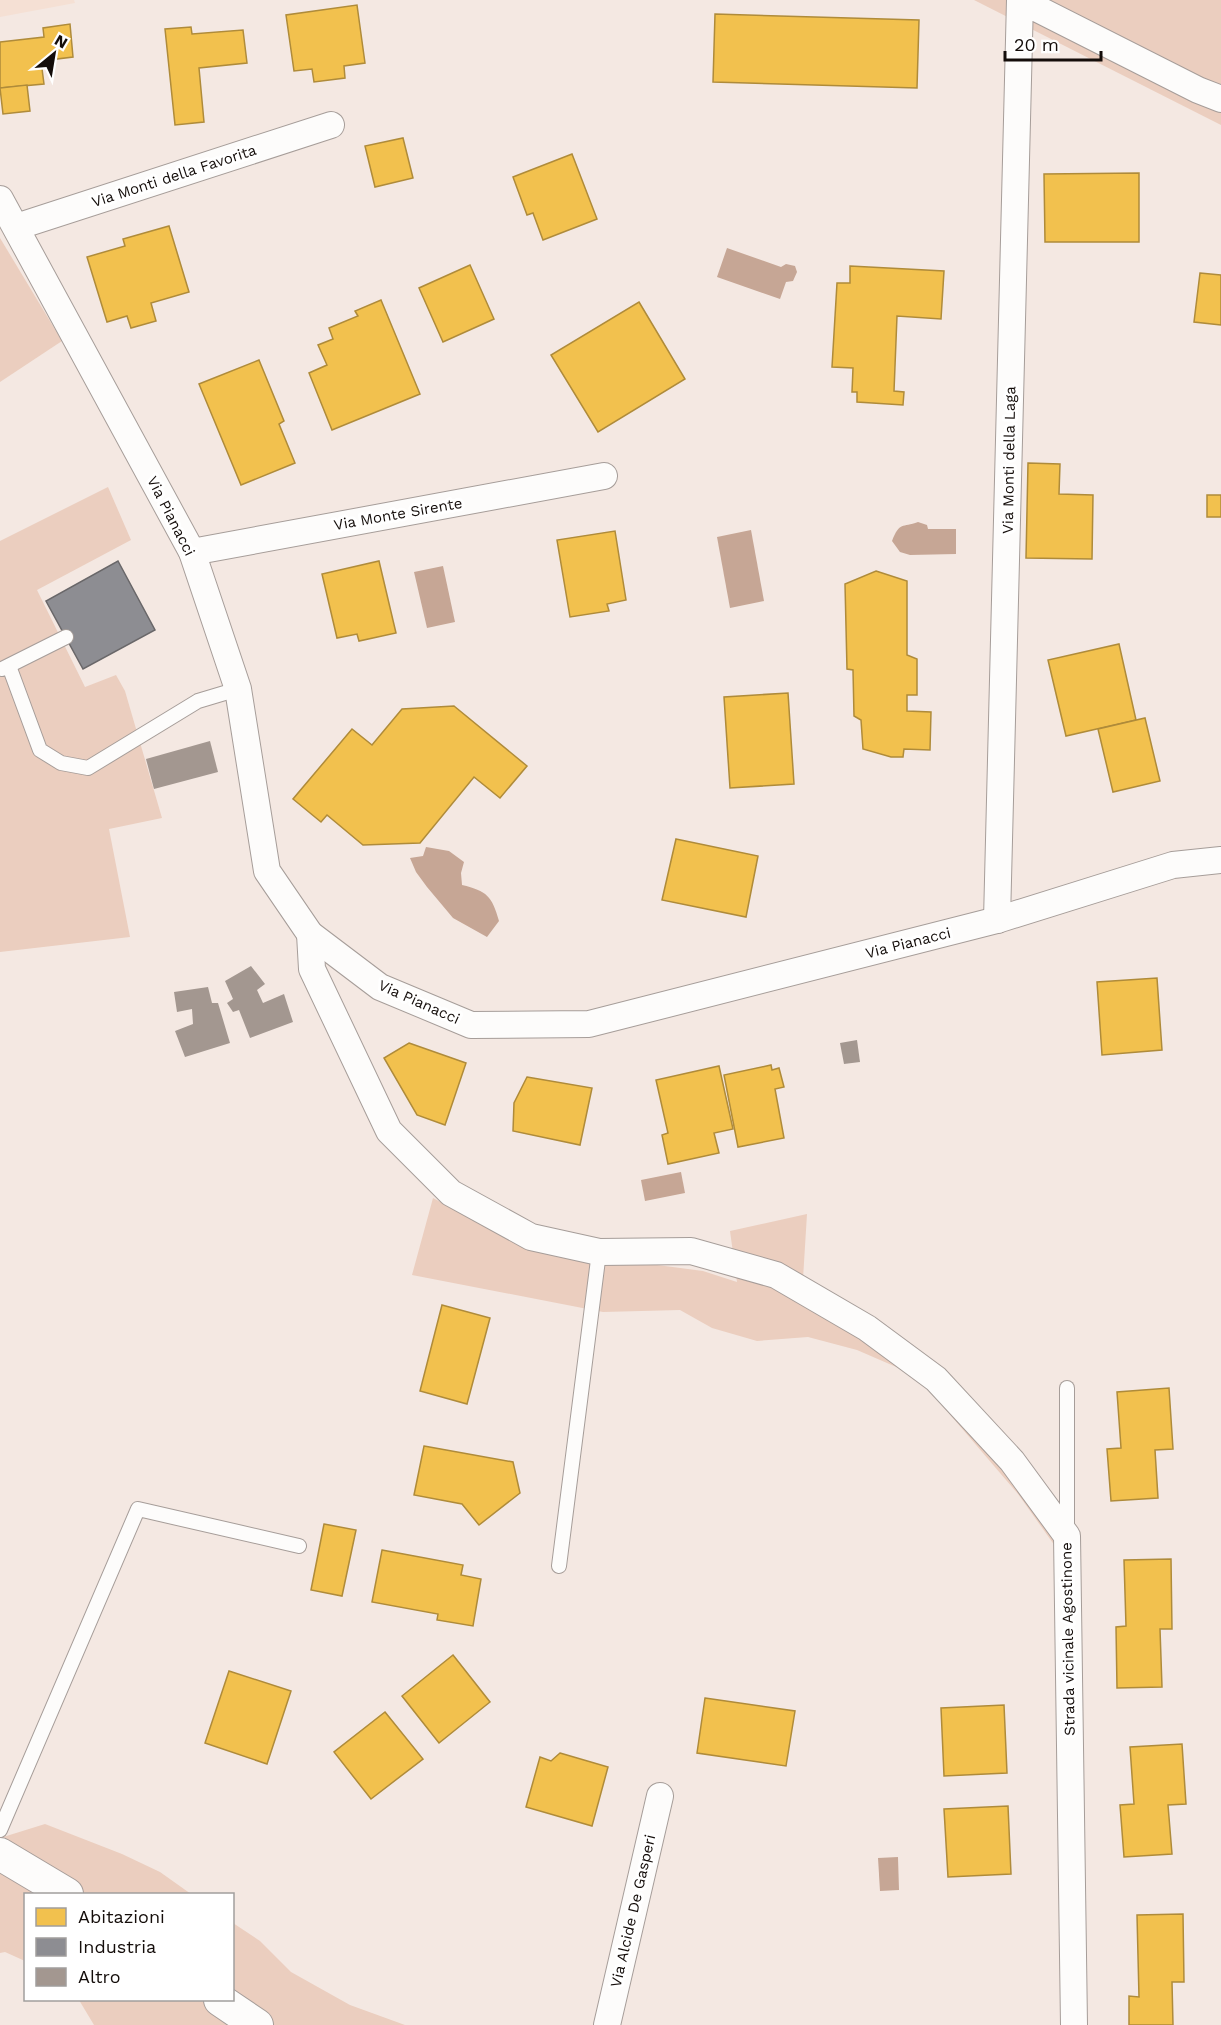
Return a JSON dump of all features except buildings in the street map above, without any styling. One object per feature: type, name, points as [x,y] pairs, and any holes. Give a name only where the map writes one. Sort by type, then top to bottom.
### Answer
[{"type":"street","points":[[1020,0],[1197,90],[1221,99]]},
{"type":"street","name":"Via Monti della Laga","points":[[997,920],[1020,0]]},
{"type":"street","name":"Via Monti della Favorita","points":[[16,227],[331,125]]},
{"type":"street","name":"Via Pianacci","points":[[0,199],[192,552],[238,689],[267,871],[310,934],[380,987],[471,1025],[589,1024],[997,920],[1173,865],[1221,860]]},
{"type":"street","name":"Via Monte Sirente","points":[[192,552],[604,476]]},
{"type":"street","name":"Strada vicinale Agostinone","points":[[310,934],[312,969],[389,1131],[451,1193],[531,1237],[599,1252],[691,1251],[776,1275],[867,1328],[936,1379],[1012,1461],[1067,1536],[1074,2025]]},
{"type":"street","name":"Via Alcide De Gasperi","points":[[607,2025],[660,1796]]},
{"type":"street","points":[[0,1854],[65,1893]]},
{"type":"street","points":[[221,2001],[257,2025]]},
{"type":"lane","points":[[66,638],[4,668],[40,750],[61,763],[88,768],[198,701],[238,689]]},
{"type":"lane","points":[[559,1566],[599,1252]]},
{"type":"lane","points":[[1067,1388],[1067,1536]]},
{"type":"lane","points":[[0,1830],[138,1509],[298,1546]]},
{"type":"shaded area","points":[[0,0],[74,0],[75,3],[0,17]]},
{"type":"shaded area","points":[[974,0],[1221,0],[1221,125]]},
{"type":"shaded area","points":[[0,238],[62,341],[0,382]]},
{"type":"shaded area","points":[[727,248],[781,267],[786,264],[795,266],[797,272],[793,281],[786,282],[780,299],[717,277]]},
{"type":"shaded area","points":[[108,487],[131,540],[37,590],[85,687],[116,675],[125,691],[162,818],[109,829],[130,937],[0,952],[0,541]]},
{"type":"shaded area","points":[[918,522],[927,525],[928,529],[956,529],[956,554],[910,555],[900,552],[892,541],[897,530],[902,526]]},
{"type":"shaded area","points":[[751,530],[764,601],[730,608],[717,537]]},
{"type":"shaded area","points":[[443,566],[455,622],[427,628],[414,572]]},
{"type":"shaded area","points":[[426,847],[449,851],[464,862],[461,873],[462,885],[483,892],[491,900],[499,921],[487,937],[453,918],[416,872],[410,858],[423,856]]},
{"type":"shaded area","points":[[681,1172],[685,1193],[645,1201],[641,1180]]},
{"type":"shaded area","points":[[433,1198],[519,1243],[703,1271],[737,1282],[730,1231],[807,1214],[803,1279],[861,1315],[1061,1515],[1055,1546],[1018,1494],[917,1376],[857,1350],[808,1337],[757,1341],[712,1328],[680,1310],[603,1312],[412,1275]]},
{"type":"shaded area","points":[[45,1824],[122,1854],[160,1872],[190,1893],[24,1893],[24,1961],[5,1952],[0,1953],[0,1838]]},
{"type":"shaded area","points":[[898,1857],[899,1890],[880,1891],[878,1858]]},
{"type":"shaded area","points":[[234,1924],[260,1941],[291,1972],[350,2005],[405,2025],[94,2025],[80,2001],[234,2001]]}]
